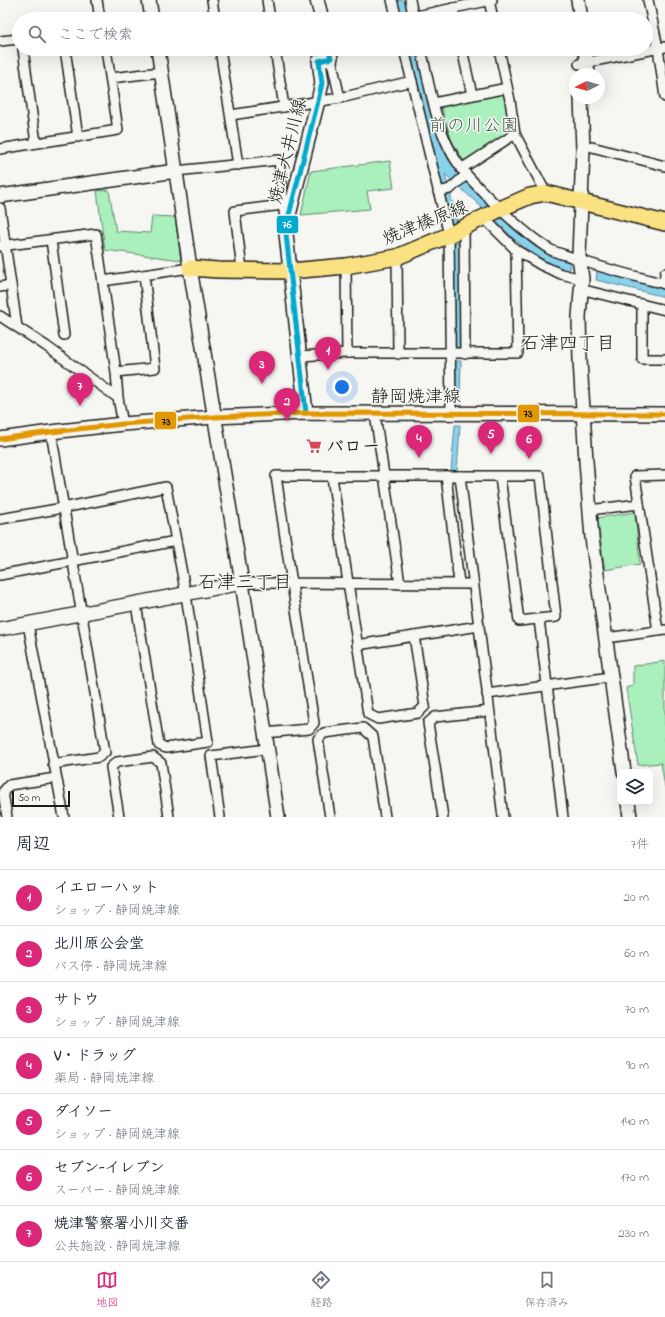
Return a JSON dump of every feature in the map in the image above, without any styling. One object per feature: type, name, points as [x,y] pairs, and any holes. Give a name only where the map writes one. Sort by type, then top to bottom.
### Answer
[{"type":"main road","name":"焼津榛原線","points":[[190,268],[290,271],[346,266],[397,257],[456,232],[530,196],[546,193],[665,223]]},
{"type":"street","points":[[97,0],[99,12]]},
{"type":"street","points":[[149,0],[151,12]]},
{"type":"street","points":[[212,0],[214,12]]},
{"type":"street","points":[[267,0],[269,12]]},
{"type":"street","points":[[317,0],[320,12]]},
{"type":"street","points":[[392,0],[395,12]]},
{"type":"street","points":[[410,0],[413,12]]},
{"type":"street","points":[[437,12],[490,0],[492,12]]},
{"type":"street","points":[[570,0],[572,12]]},
{"type":"street","points":[[578,0],[580,12]]},
{"type":"street","points":[[648,0],[651,12]]},
{"type":"street","points":[[453,8],[454,12]]},
{"type":"street","points":[[653,18],[661,47],[665,97]]},
{"type":"street","points":[[0,41],[12,40]]},
{"type":"street","points":[[24,56],[36,143]]},
{"type":"street","points":[[66,56],[78,137]]},
{"type":"street","points":[[0,149],[118,130],[107,56]]},
{"type":"street","points":[[159,56],[190,268],[242,584],[278,817]]},
{"type":"street","points":[[221,56],[238,165]]},
{"type":"street","points":[[276,56],[284,107]]},
{"type":"street","name":"焼津大井川線","points":[[306,414],[286,234],[289,215],[322,83],[320,61],[327,56]]},
{"type":"street","points":[[330,56],[340,98]]},
{"type":"street","points":[[406,56],[412,81],[446,190],[456,232],[465,354]]},
{"type":"street","points":[[423,56],[443,136],[449,149],[464,173],[493,213],[516,250],[541,265],[581,284],[665,310]]},
{"type":"street","points":[[464,56],[472,95]]},
{"type":"street","points":[[501,56],[515,134],[546,193]]},
{"type":"street","points":[[580,56],[584,68]]},
{"type":"street","points":[[584,68],[585,56]]},
{"type":"street","points":[[584,68],[628,56]]},
{"type":"street","points":[[110,78],[161,72]]},
{"type":"street","points":[[231,115],[340,98],[412,81]]},
{"type":"street","points":[[434,103],[508,88]]},
{"type":"street","points":[[581,104],[586,203]]},
{"type":"street","points":[[590,104],[592,147],[586,203],[584,262],[581,284],[579,318],[580,346],[589,510],[624,769]]},
{"type":"street","points":[[446,190],[464,173],[515,134]]},
{"type":"street","points":[[592,147],[665,166]]},
{"type":"street","points":[[0,196],[176,171],[279,160],[286,234]]},
{"type":"street","points":[[242,270],[235,211],[283,205]]},
{"type":"street","points":[[0,208],[3,245],[12,285],[17,327]]},
{"type":"street","points":[[493,213],[550,250],[584,262],[664,284],[665,273]]},
{"type":"street","points":[[451,414],[450,354],[456,232]]},
{"type":"street","points":[[3,245],[96,234],[104,281],[118,398],[123,424]]},
{"type":"street","points":[[51,240],[64,335]]},
{"type":"street","points":[[300,356],[347,353],[518,353],[516,250]]},
{"type":"street","points":[[397,257],[398,354]]},
{"type":"street","points":[[346,266],[347,353]]},
{"type":"street","points":[[104,281],[190,268]]},
{"type":"street","points":[[116,372],[155,368],[144,275]]},
{"type":"street","points":[[0,287],[12,285]]},
{"type":"street","points":[[642,304],[642,360],[665,359]]},
{"type":"street","points":[[0,316],[118,398]]},
{"type":"street","name":"静岡焼津線","points":[[0,439],[123,424],[215,417],[306,414],[665,414]]},
{"type":"street","points":[[375,414],[400,584]]},
{"type":"street","points":[[51,432],[105,752],[99,757],[53,764]]},
{"type":"street","points":[[606,638],[662,631],[635,476],[665,475]]},
{"type":"street","points":[[264,733],[309,728],[314,723],[276,476],[332,477],[384,476],[446,476],[460,476],[500,476],[540,476],[556,617],[519,621],[500,476]]},
{"type":"street","points":[[446,476],[460,583]]},
{"type":"street","points":[[460,476],[503,817]]},
{"type":"street","points":[[332,477],[347,584],[368,714],[378,719],[418,713],[425,706],[414,636]]},
{"type":"street","points":[[0,520],[166,487],[186,595],[208,742],[166,748],[159,745],[136,604]]},
{"type":"street","points":[[589,510],[639,504]]},
{"type":"street","points":[[0,575],[176,541]]},
{"type":"street","points":[[0,630],[242,584],[473,584]]},
{"type":"street","points":[[539,619],[563,817]]},
{"type":"street","points":[[28,624],[64,817]]},
{"type":"street","points":[[357,645],[479,626]]},
{"type":"street","points":[[487,694],[611,677]]},
{"type":"street","points":[[442,817],[428,723],[435,717],[489,710]]},
{"type":"street","points":[[330,817],[318,739],[324,733],[363,728],[372,737],[385,817]]},
{"type":"street","points":[[220,817],[211,756],[267,749]]},
{"type":"street","points":[[119,817],[111,768],[117,762],[153,757],[161,763],[169,817]]},
{"type":"street","points":[[7,817],[3,792],[9,785],[56,778]]},
{"type":"street","points":[[628,805],[630,817]]},
{"type":"green space","name":"前の川公園","points":[[502,93],[505,95],[511,133],[466,161],[463,160],[451,139],[441,106]]},
{"type":"green space","points":[[390,161],[394,188],[367,191],[370,209],[301,215],[311,171]]},
{"type":"green space","points":[[109,190],[116,231],[150,233],[152,216],[175,217],[181,260],[105,250],[97,191]]},
{"type":"green space","points":[[635,512],[640,564],[605,570],[597,518]]},
{"type":"green space","points":[[665,661],[665,787],[661,763],[638,765],[626,688],[633,685],[633,666]]},
{"type":"water","points":[[395,0],[406,0],[409,12],[398,12]]},
{"type":"water","points":[[409,56],[419,56],[441,144],[448,159],[472,188],[515,230],[543,250],[570,262],[569,270],[566,272],[541,260],[514,239],[445,174],[458,224],[452,225]]},
{"type":"water","points":[[460,242],[460,348],[455,348],[454,243]]},
{"type":"water","points":[[600,271],[665,287],[665,297],[596,280],[597,272]]},
{"type":"water","points":[[455,361],[461,361],[460,401],[455,402]]},
{"type":"water","points":[[455,425],[460,425],[457,473],[451,471]]},
{"type":"transit line","name":"76","points":[[306,413],[286,234],[289,215],[322,83],[319,61],[331,58],[331,56]]},
{"type":"transit line","name":"73","points":[[0,439],[123,424],[215,417],[306,413],[665,414]]},
{"type":"place","name":"イエローハット","points":[[328,370]]},
{"type":"place","name":"サトウ","points":[[262,384]]},
{"type":"place","name":"焼津警察署小川交番","points":[[80,406]]},
{"type":"place","name":"北川原公会堂","points":[[287,421]]},
{"type":"place","name":"バロー","points":[[314,446]]},
{"type":"place","name":"ダイソー","points":[[491,454]]},
{"type":"place","name":"V・ドラッグ","points":[[419,458]]},
{"type":"place","name":"セブン-イレブン","points":[[529,459]]},
{"type":"district","name":"石津四丁目","points":[[568,342]]},
{"type":"district","name":"石津三丁目","points":[[245,581]]}]
